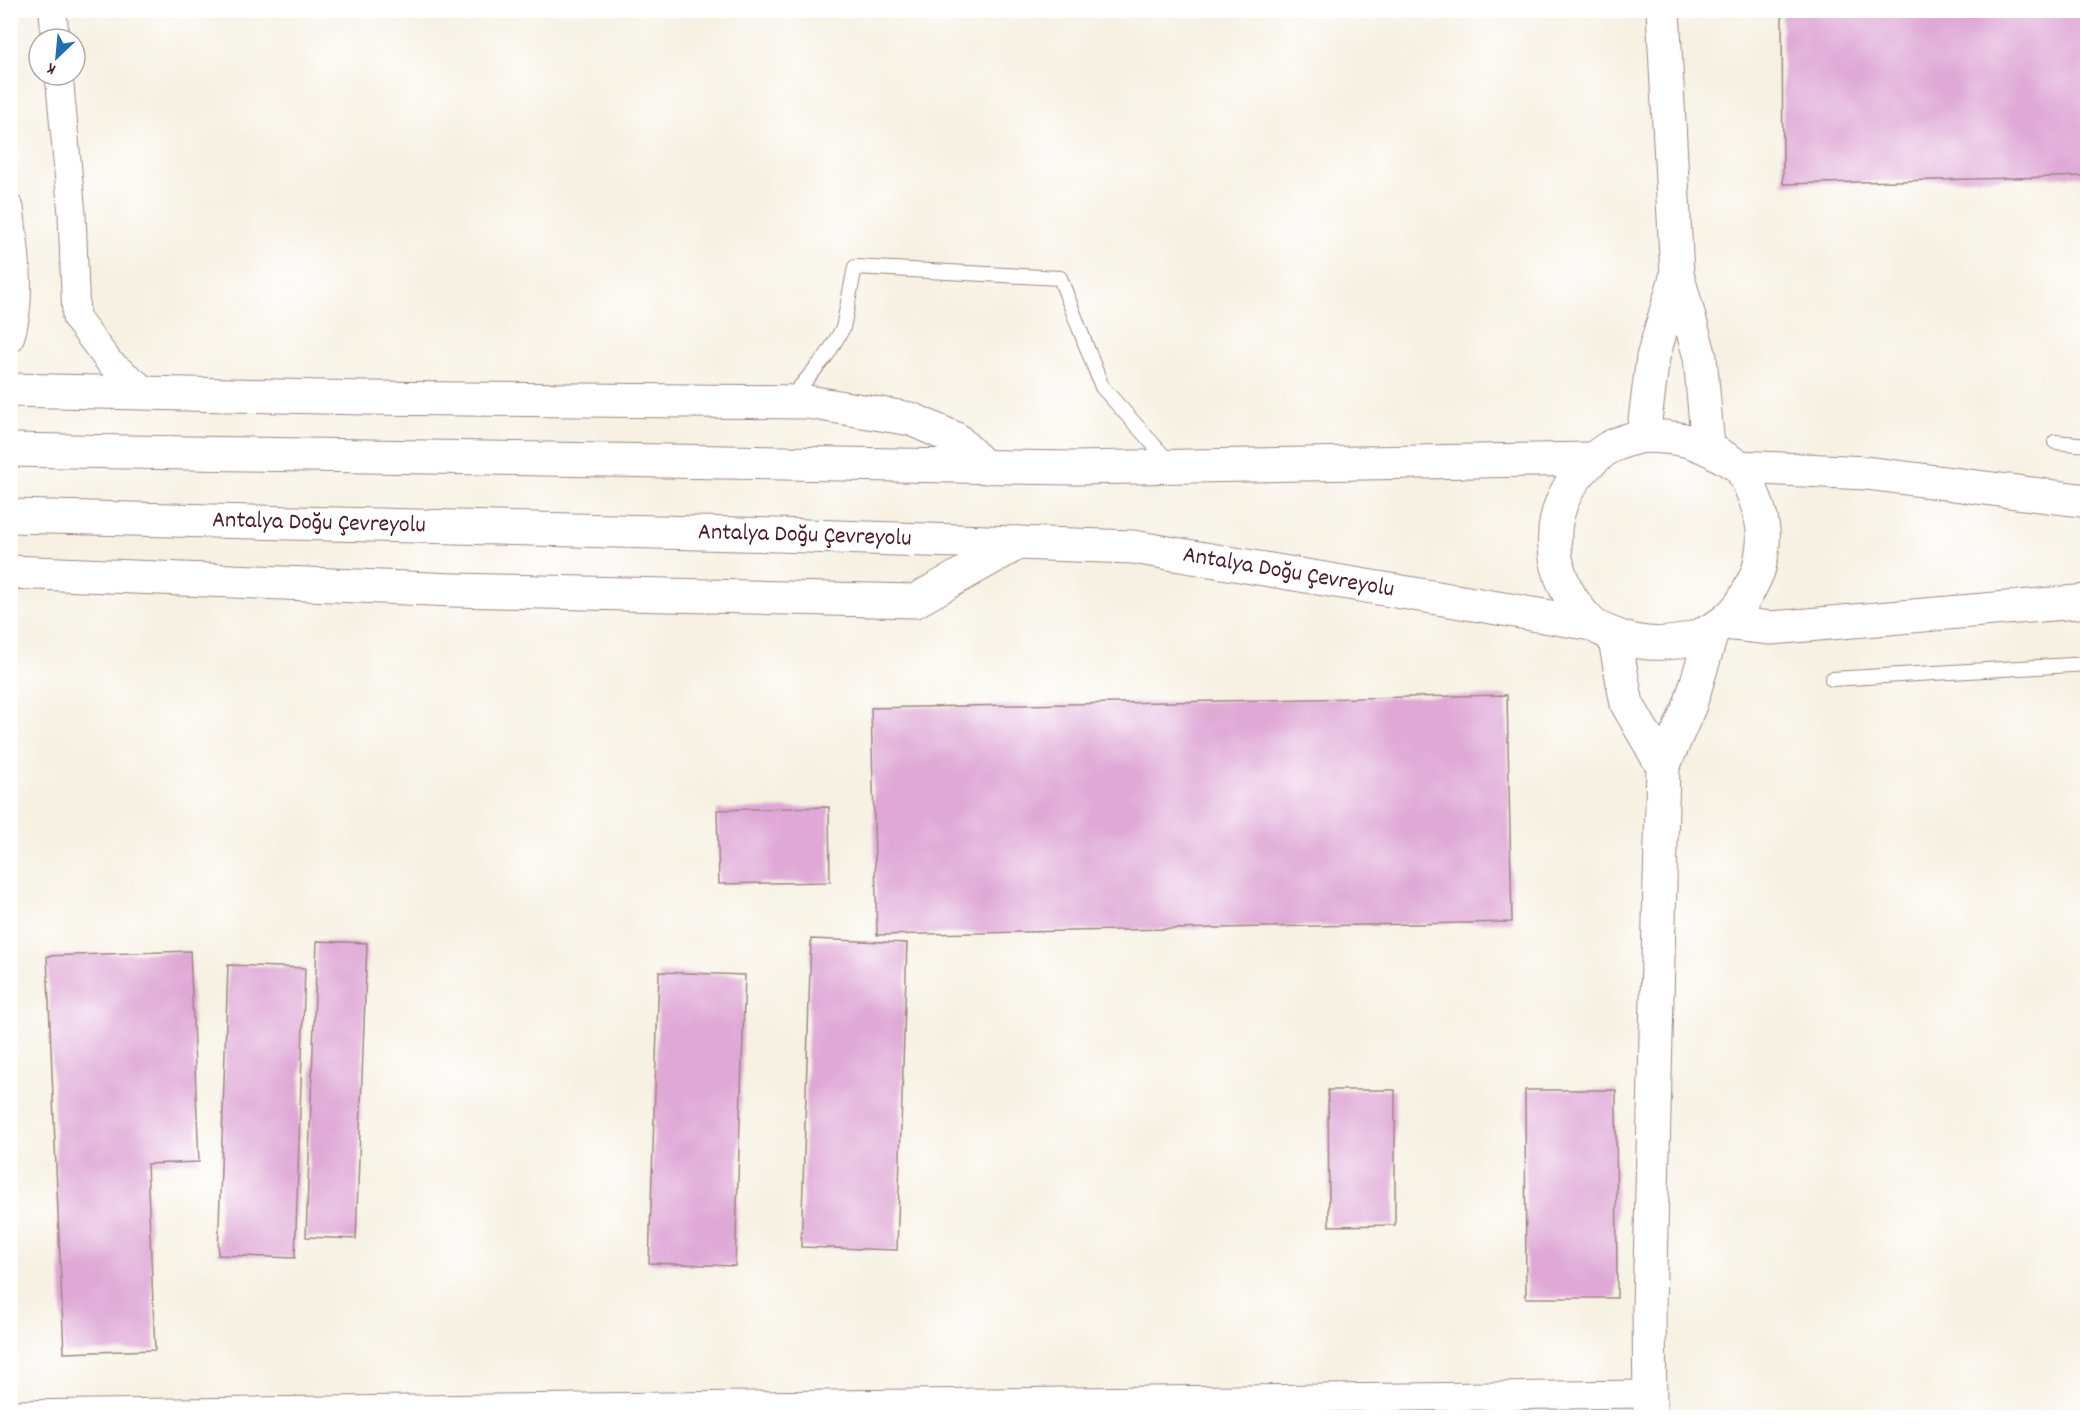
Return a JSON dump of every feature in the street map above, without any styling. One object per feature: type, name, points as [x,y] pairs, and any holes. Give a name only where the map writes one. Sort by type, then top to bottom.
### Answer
[{"type":"main road","points":[[1663,10],[1677,274],[1700,357],[1708,447]]},
{"type":"main road","points":[[1643,436],[1653,357],[1677,274]]},
{"type":"main road","points":[[10,390],[352,398],[808,402],[911,419],[956,439],[985,467]]},
{"type":"main road","points":[[1739,466],[1754,497],[1763,531],[1760,565],[1746,597],[1718,626],[1694,639],[1662,644],[1638,642],[1603,629],[1572,599],[1559,571],[1554,540],[1558,510],[1571,482],[1593,459],[1616,444],[1643,436],[1676,436],[1708,447],[1739,466],[1866,473],[2088,501]]},
{"type":"main road","points":[[10,450],[985,467],[1173,467],[1593,459]]},
{"type":"main road","name":"Antalya Doğu Çevreyolu","points":[[10,516],[1133,547],[1603,629]]},
{"type":"main road","points":[[10,572],[454,590],[915,601],[1018,543]]},
{"type":"main road","points":[[1718,626],[1771,628],[2088,601]]},
{"type":"main road","points":[[1649,1406],[1648,1307],[1663,767],[1690,705],[1718,626]]},
{"type":"main road","points":[[1603,629],[1628,704],[1663,767]]},
{"type":"street","points":[[52,10],[54,27]]},
{"type":"street","points":[[60,87],[72,214],[76,318],[110,363],[149,393]]},
{"type":"street","points":[[10,208],[18,272],[15,326],[10,339]]},
{"type":"street","points":[[22,1415],[1649,1406]]},
{"type":"lane","points":[[787,402],[827,355],[843,328],[855,267],[1059,278],[1102,387],[1173,467]]},
{"type":"lane","points":[[2055,442],[2088,445]]},
{"type":"lane","points":[[1832,679],[2088,664]]},
{"type":"building","points":[[1782,10],[2088,10],[2088,176],[1783,184]]},
{"type":"building","points":[[1507,695],[1512,922],[877,935],[871,708]]},
{"type":"building","points":[[829,807],[830,882],[719,884],[717,810]]},
{"type":"building","points":[[811,939],[907,943],[897,1250],[801,1247]]},
{"type":"building","points":[[317,941],[367,943],[356,1239],[306,1237]]},
{"type":"building","points":[[190,951],[199,1162],[147,1164],[155,1350],[64,1353],[47,956]]},
{"type":"building","points":[[228,965],[305,968],[295,1258],[218,1255]]},
{"type":"building","points":[[659,972],[745,975],[735,1266],[649,1263]]},
{"type":"building","points":[[1328,1090],[1395,1090],[1395,1225],[1329,1226]]},
{"type":"building","points":[[1525,1090],[1616,1090],[1617,1298],[1526,1298]]}]
